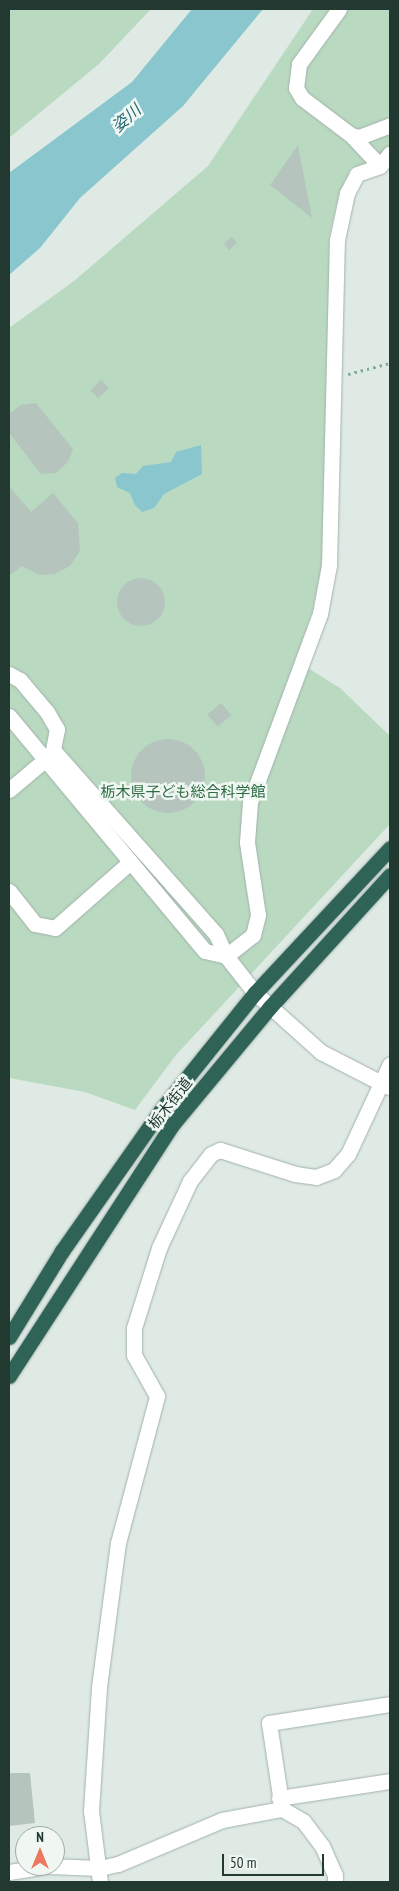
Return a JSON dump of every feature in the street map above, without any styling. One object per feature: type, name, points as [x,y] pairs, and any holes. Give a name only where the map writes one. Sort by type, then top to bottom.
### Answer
[{"type":"highway","name":"栃木街道","points":[[9,1338],[62,1250],[164,1106],[255,993],[390,848]]},
{"type":"highway","name":"栃木街道","points":[[9,1376],[172,1125],[270,1006],[390,875]]},
{"type":"street","points":[[339,9],[298,64],[296,88],[302,98],[351,136],[380,166]]},
{"type":"street","points":[[351,136],[359,137],[390,125]]},
{"type":"street","points":[[226,956],[254,935],[258,915],[247,842],[250,802],[320,614],[329,565],[337,240],[347,193],[356,174],[380,166],[390,153]]},
{"type":"street","points":[[9,674],[20,680],[47,712],[57,729],[53,750],[216,934],[226,956],[255,993],[321,1052],[386,1086]]},
{"type":"street","points":[[9,716],[47,758],[49,766],[205,950],[226,956]]},
{"type":"street","points":[[9,790],[47,758]]},
{"type":"street","points":[[9,891],[35,924],[54,928],[130,862]]},
{"type":"street","points":[[100,1875],[91,1811],[99,1687],[118,1543],[157,1396],[134,1355],[134,1328],[159,1248],[190,1181],[211,1154],[220,1150],[295,1174],[316,1177],[334,1170],[348,1154],[386,1086],[390,1064]]},
{"type":"street","points":[[335,1882],[335,1875],[322,1846],[303,1821],[280,1803],[269,1723],[390,1704]]},
{"type":"street","points":[[65,1869],[100,1875],[118,1864],[222,1820],[280,1803],[390,1781]]},
{"type":"path","points":[[334,378],[390,363]]},
{"type":"green space","points":[[9,9],[151,9],[99,64],[9,138]]},
{"type":"green space","name":"栃木県子ども総合科学館","points":[[313,9],[390,9],[390,148],[374,163],[351,168],[338,198],[329,238],[329,406],[322,565],[312,613],[295,660],[340,688],[390,736],[390,824],[176,1055],[135,1110],[85,1092],[9,1078],[9,328],[74,281],[208,166]]},
{"type":"water","name":"姿川","points":[[192,9],[263,9],[183,106],[80,198],[40,248],[9,275],[9,173],[132,82]]},
{"type":"water","points":[[201,445],[202,474],[164,494],[154,508],[142,512],[135,505],[130,493],[117,487],[115,478],[122,473],[136,474],[143,466],[171,462],[176,452]]},
{"type":"building","points":[[298,145],[312,218],[270,185]]},
{"type":"building","points":[[232,237],[237,243],[229,250],[224,243]]},
{"type":"building","points":[[101,380],[109,388],[98,398],[90,391]]},
{"type":"building","points":[[36,403],[73,449],[68,462],[56,473],[41,474],[9,433],[9,414],[21,405]]},
{"type":"building","points":[[9,486],[31,512],[53,493],[78,523],[80,551],[70,566],[55,574],[39,575],[22,566],[9,576]]},
{"type":"building","points":[[136,578],[146,578],[155,582],[161,588],[164,593],[164,611],[155,622],[146,626],[136,626],[127,622],[121,616],[117,607],[117,597],[121,588],[127,582]]},
{"type":"building","points":[[221,703],[231,715],[217,727],[207,715]]},
{"type":"building","points":[[168,739],[182,742],[194,750],[202,762],[205,776],[202,790],[194,802],[182,810],[168,813],[154,810],[142,802],[134,790],[131,776],[134,762],[142,750],[154,742]]},
{"type":"building","points":[[10,1773],[30,1773],[35,1823],[9,1826]]}]
